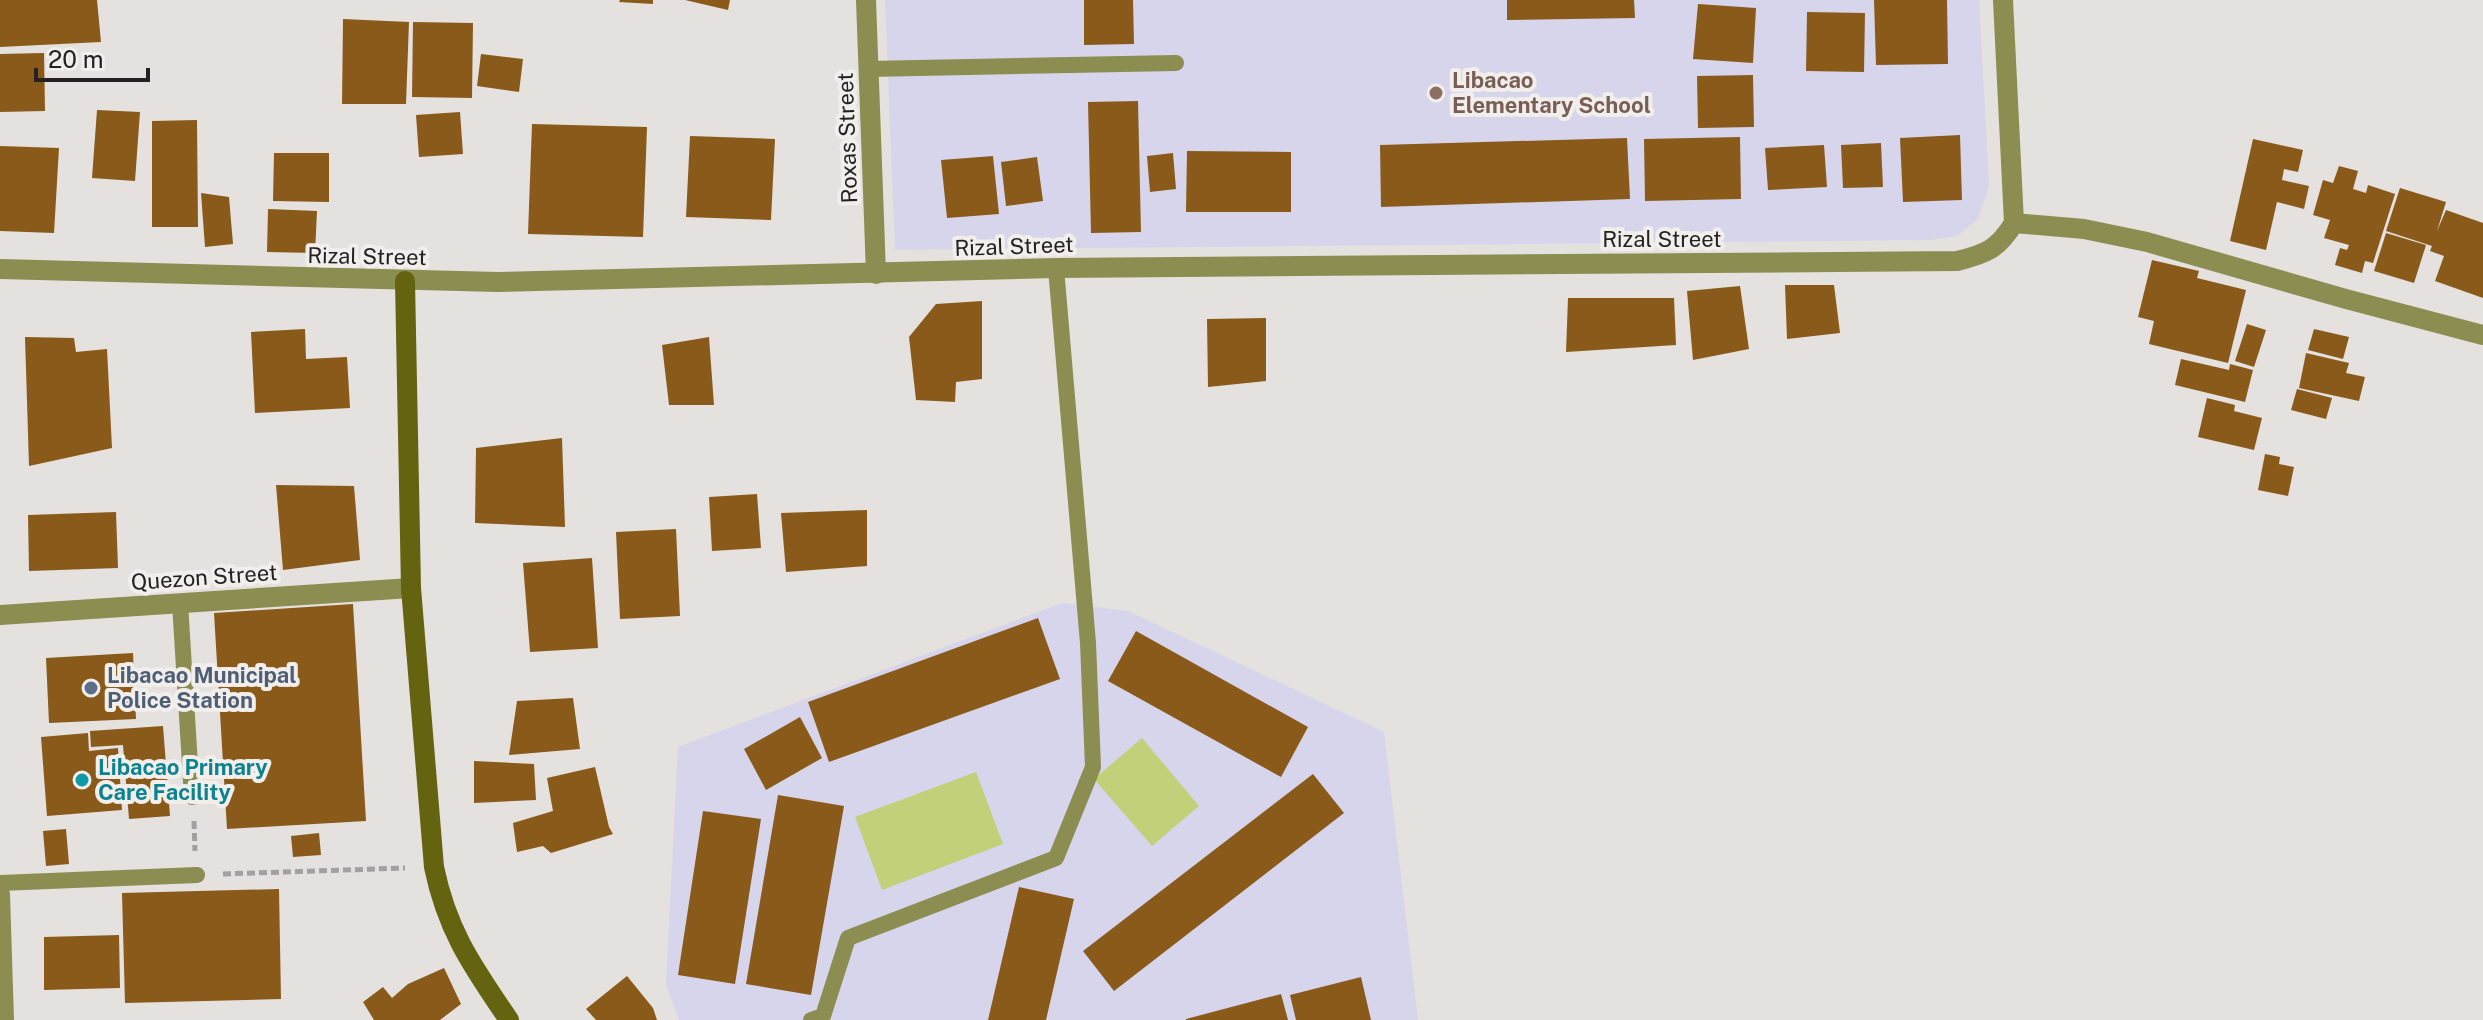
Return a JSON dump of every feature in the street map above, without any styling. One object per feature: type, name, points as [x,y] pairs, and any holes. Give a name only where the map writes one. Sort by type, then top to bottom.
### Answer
[{"type":"main road","points":[[405,281],[411,588],[434,867],[441,901],[465,955],[509,1020]]},
{"type":"street","name":"Roxas Street","points":[[866,0],[876,274]]},
{"type":"street","points":[[2003,0],[2014,223],[2084,229],[2147,242],[2483,335]]},
{"type":"street","name":"Rizal Street","points":[[0,269],[514,282],[1056,268],[1957,261],[1979,255],[2002,241],[2014,223]]},
{"type":"street","name":"Quezon Street","points":[[0,615],[411,588]]},
{"type":"street","points":[[0,894],[4,1020]]},
{"type":"lane","points":[[868,69],[1176,63]]},
{"type":"lane","points":[[811,1020],[823,1016],[848,938],[1056,858],[1093,767],[1088,643],[1056,268]]},
{"type":"lane","points":[[180,603],[192,797]]},
{"type":"lane","points":[[0,883],[197,875]]},
{"type":"path","points":[[192,797],[197,875],[434,867]]},
{"type":"shaded area","name":"Libacao Elementary School","points":[[885,0],[1979,0],[1989,186],[1978,219],[1957,236],[1929,240],[895,250]]},
{"type":"shaded area","points":[[1062,603],[1128,611],[1384,732],[1418,1020],[679,1020],[666,984],[678,747]]},
{"type":"green space","points":[[1142,738],[1199,806],[1152,846],[1094,779]]},
{"type":"green space","points":[[976,772],[1003,844],[882,890],[855,817]]},
{"type":"building","points":[[0,0],[97,0],[101,42],[0,47]]},
{"type":"building","points":[[653,0],[653,4],[619,2]]},
{"type":"building","points":[[685,0],[730,0],[728,10]]},
{"type":"building","points":[[1084,0],[1133,0],[1134,44],[1084,45]]},
{"type":"building","points":[[1507,0],[1634,0],[1635,18],[1507,20]]},
{"type":"building","points":[[1874,0],[1947,0],[1948,64],[1876,65]]},
{"type":"building","points":[[1698,4],[1756,8],[1753,63],[1693,59]]},
{"type":"building","points":[[1807,12],[1865,13],[1864,72],[1806,71]]},
{"type":"building","points":[[343,19],[409,22],[406,104],[342,104]]},
{"type":"building","points":[[413,22],[473,23],[472,98],[412,97]]},
{"type":"building","points":[[44,53],[45,111],[0,112],[0,54]]},
{"type":"building","points":[[481,54],[523,59],[519,92],[477,86]]},
{"type":"building","points":[[1753,75],[1754,127],[1698,128],[1697,76]]},
{"type":"building","points":[[1138,101],[1141,232],[1091,233],[1088,102]]},
{"type":"building","points":[[97,110],[140,112],[135,181],[92,178]]},
{"type":"building","points":[[460,112],[463,154],[419,157],[416,115]]},
{"type":"building","points":[[197,120],[198,227],[152,227],[152,121]]},
{"type":"building","points":[[532,124],[647,127],[643,237],[528,234]]},
{"type":"building","points":[[1960,135],[1962,200],[1903,202],[1900,138]]},
{"type":"building","points":[[690,136],[775,139],[771,220],[686,217]]},
{"type":"building","points":[[1740,137],[1741,199],[1645,201],[1644,139]]},
{"type":"building","points":[[1627,138],[1630,199],[1381,207],[1380,145]]},
{"type":"building","points":[[2253,139],[2303,150],[2298,172],[2284,169],[2282,180],[2309,186],[2304,209],[2277,202],[2266,250],[2230,241]]},
{"type":"building","points":[[1881,143],[1883,187],[1843,188],[1841,145]]},
{"type":"building","points":[[1824,145],[1827,187],[1768,190],[1765,148]]},
{"type":"building","points":[[0,146],[59,148],[54,233],[0,231]]},
{"type":"building","points":[[1187,151],[1291,152],[1291,212],[1186,212]]},
{"type":"building","points":[[274,153],[329,153],[329,202],[273,201]]},
{"type":"building","points":[[1173,153],[1176,189],[1150,192],[1147,156]]},
{"type":"building","points":[[993,156],[999,214],[947,218],[941,160]]},
{"type":"building","points":[[1037,157],[1043,201],[1006,206],[1001,162]]},
{"type":"building","points":[[2339,166],[2358,171],[2353,189],[2366,193],[2368,185],[2395,194],[2373,263],[2365,261],[2362,273],[2335,265],[2340,248],[2347,250],[2349,245],[2324,238],[2330,220],[2313,215],[2323,180],[2333,183]]},
{"type":"building","points":[[2400,188],[2446,202],[2437,231],[2446,210],[2483,223],[2483,298],[2435,281],[2444,256],[2430,251],[2432,246],[2386,231]]},
{"type":"building","points":[[201,193],[229,197],[233,244],[205,247]]},
{"type":"building","points":[[268,209],[317,211],[315,253],[267,252]]},
{"type":"building","points":[[2386,233],[2426,245],[2414,283],[2374,271]]},
{"type":"building","points":[[2152,260],[2199,271],[2197,278],[2246,290],[2228,363],[2149,344],[2154,321],[2138,317]]},
{"type":"building","points":[[1785,285],[1834,285],[1840,333],[1787,339]]},
{"type":"building","points":[[1740,286],[1749,349],[1693,360],[1687,291]]},
{"type":"building","points":[[1568,298],[1674,298],[1676,345],[1566,352]]},
{"type":"building","points":[[982,301],[982,379],[956,382],[955,402],[916,400],[909,337],[936,304]]},
{"type":"building","points":[[1266,318],[1266,381],[1208,387],[1207,319]]},
{"type":"building","points":[[2247,324],[2266,330],[2254,367],[2235,361]]},
{"type":"building","points":[[305,329],[306,359],[347,357],[350,408],[255,413],[251,332]]},
{"type":"building","points":[[2314,329],[2349,337],[2343,359],[2308,350]]},
{"type":"building","points":[[25,337],[74,338],[76,352],[107,349],[112,448],[29,466]]},
{"type":"building","points":[[709,337],[714,405],[669,405],[662,345]]},
{"type":"building","points":[[2306,353],[2349,363],[2346,373],[2365,377],[2359,401],[2299,388]]},
{"type":"building","points":[[2181,359],[2229,370],[2230,364],[2253,370],[2245,402],[2175,385]]},
{"type":"building","points":[[2297,389],[2332,398],[2326,419],[2291,410]]},
{"type":"building","points":[[2207,398],[2235,405],[2234,411],[2262,418],[2254,450],[2198,437]]},
{"type":"building","points":[[562,438],[565,527],[475,523],[476,448]]},
{"type":"building","points":[[2265,454],[2280,457],[2279,464],[2294,467],[2288,496],[2258,490]]},
{"type":"building","points":[[276,485],[354,486],[360,560],[283,570]]},
{"type":"building","points":[[757,494],[761,548],[712,551],[709,497]]},
{"type":"building","points":[[867,510],[867,566],[786,572],[781,513]]},
{"type":"building","points":[[116,512],[118,568],[29,571],[28,515]]},
{"type":"building","points":[[676,529],[680,616],[620,619],[616,532]]},
{"type":"building","points":[[592,558],[598,648],[530,652],[523,563]]},
{"type":"building","points":[[353,604],[366,821],[227,829],[214,613]]},
{"type":"building","points":[[1038,618],[1060,679],[829,762],[808,702]]},
{"type":"building","points":[[1136,631],[1308,727],[1281,777],[1108,681]]},
{"type":"building","name":"Libacao Municipal Police Station","points":[[133,653],[136,719],[49,723],[46,658]]},
{"type":"building","points":[[573,698],[580,749],[509,755],[517,701]]},
{"type":"building","points":[[800,717],[822,758],[766,790],[744,749]]},
{"type":"building","points":[[163,726],[170,816],[129,819],[123,745],[91,747],[90,731]]},
{"type":"building","name":"Libacao Primary Care Facility","points":[[88,733],[89,751],[118,748],[122,810],[47,816],[41,737]]},
{"type":"building","points":[[474,761],[534,764],[536,800],[474,803]]},
{"type":"building","points":[[595,767],[613,834],[551,853],[543,846],[517,852],[513,823],[553,811],[547,778]]},
{"type":"building","points":[[1313,774],[1344,813],[1114,991],[1083,951]]},
{"type":"building","points":[[778,795],[844,806],[811,995],[746,984]]},
{"type":"building","points":[[703,811],[761,819],[735,984],[678,975]]},
{"type":"building","points":[[66,829],[69,864],[46,866],[43,831]]},
{"type":"building","points":[[319,833],[321,855],[293,857],[291,836]]},
{"type":"building","points":[[1019,887],[1074,899],[1046,1020],[988,1020]]},
{"type":"building","points":[[279,889],[281,999],[125,1003],[122,893]]},
{"type":"building","points":[[119,935],[120,988],[44,990],[44,937]]},
{"type":"building","points":[[444,968],[461,1004],[440,1020],[374,1020],[363,1002],[383,987],[392,998],[408,984]]},
{"type":"building","points":[[627,976],[653,1008],[657,1020],[596,1020],[586,1009]]},
{"type":"building","points":[[1361,977],[1371,1020],[1296,1020],[1290,995]]},
{"type":"building","points":[[1281,994],[1288,1020],[1186,1020],[1186,1019]]},
{"type":"place","name":"Libacao Elementary School","points":[[1436,93]]},
{"type":"place","name":"Libacao Municipal Police Station","points":[[91,688]]},
{"type":"place","name":"Libacao Primary Care Facility","points":[[82,780]]}]
